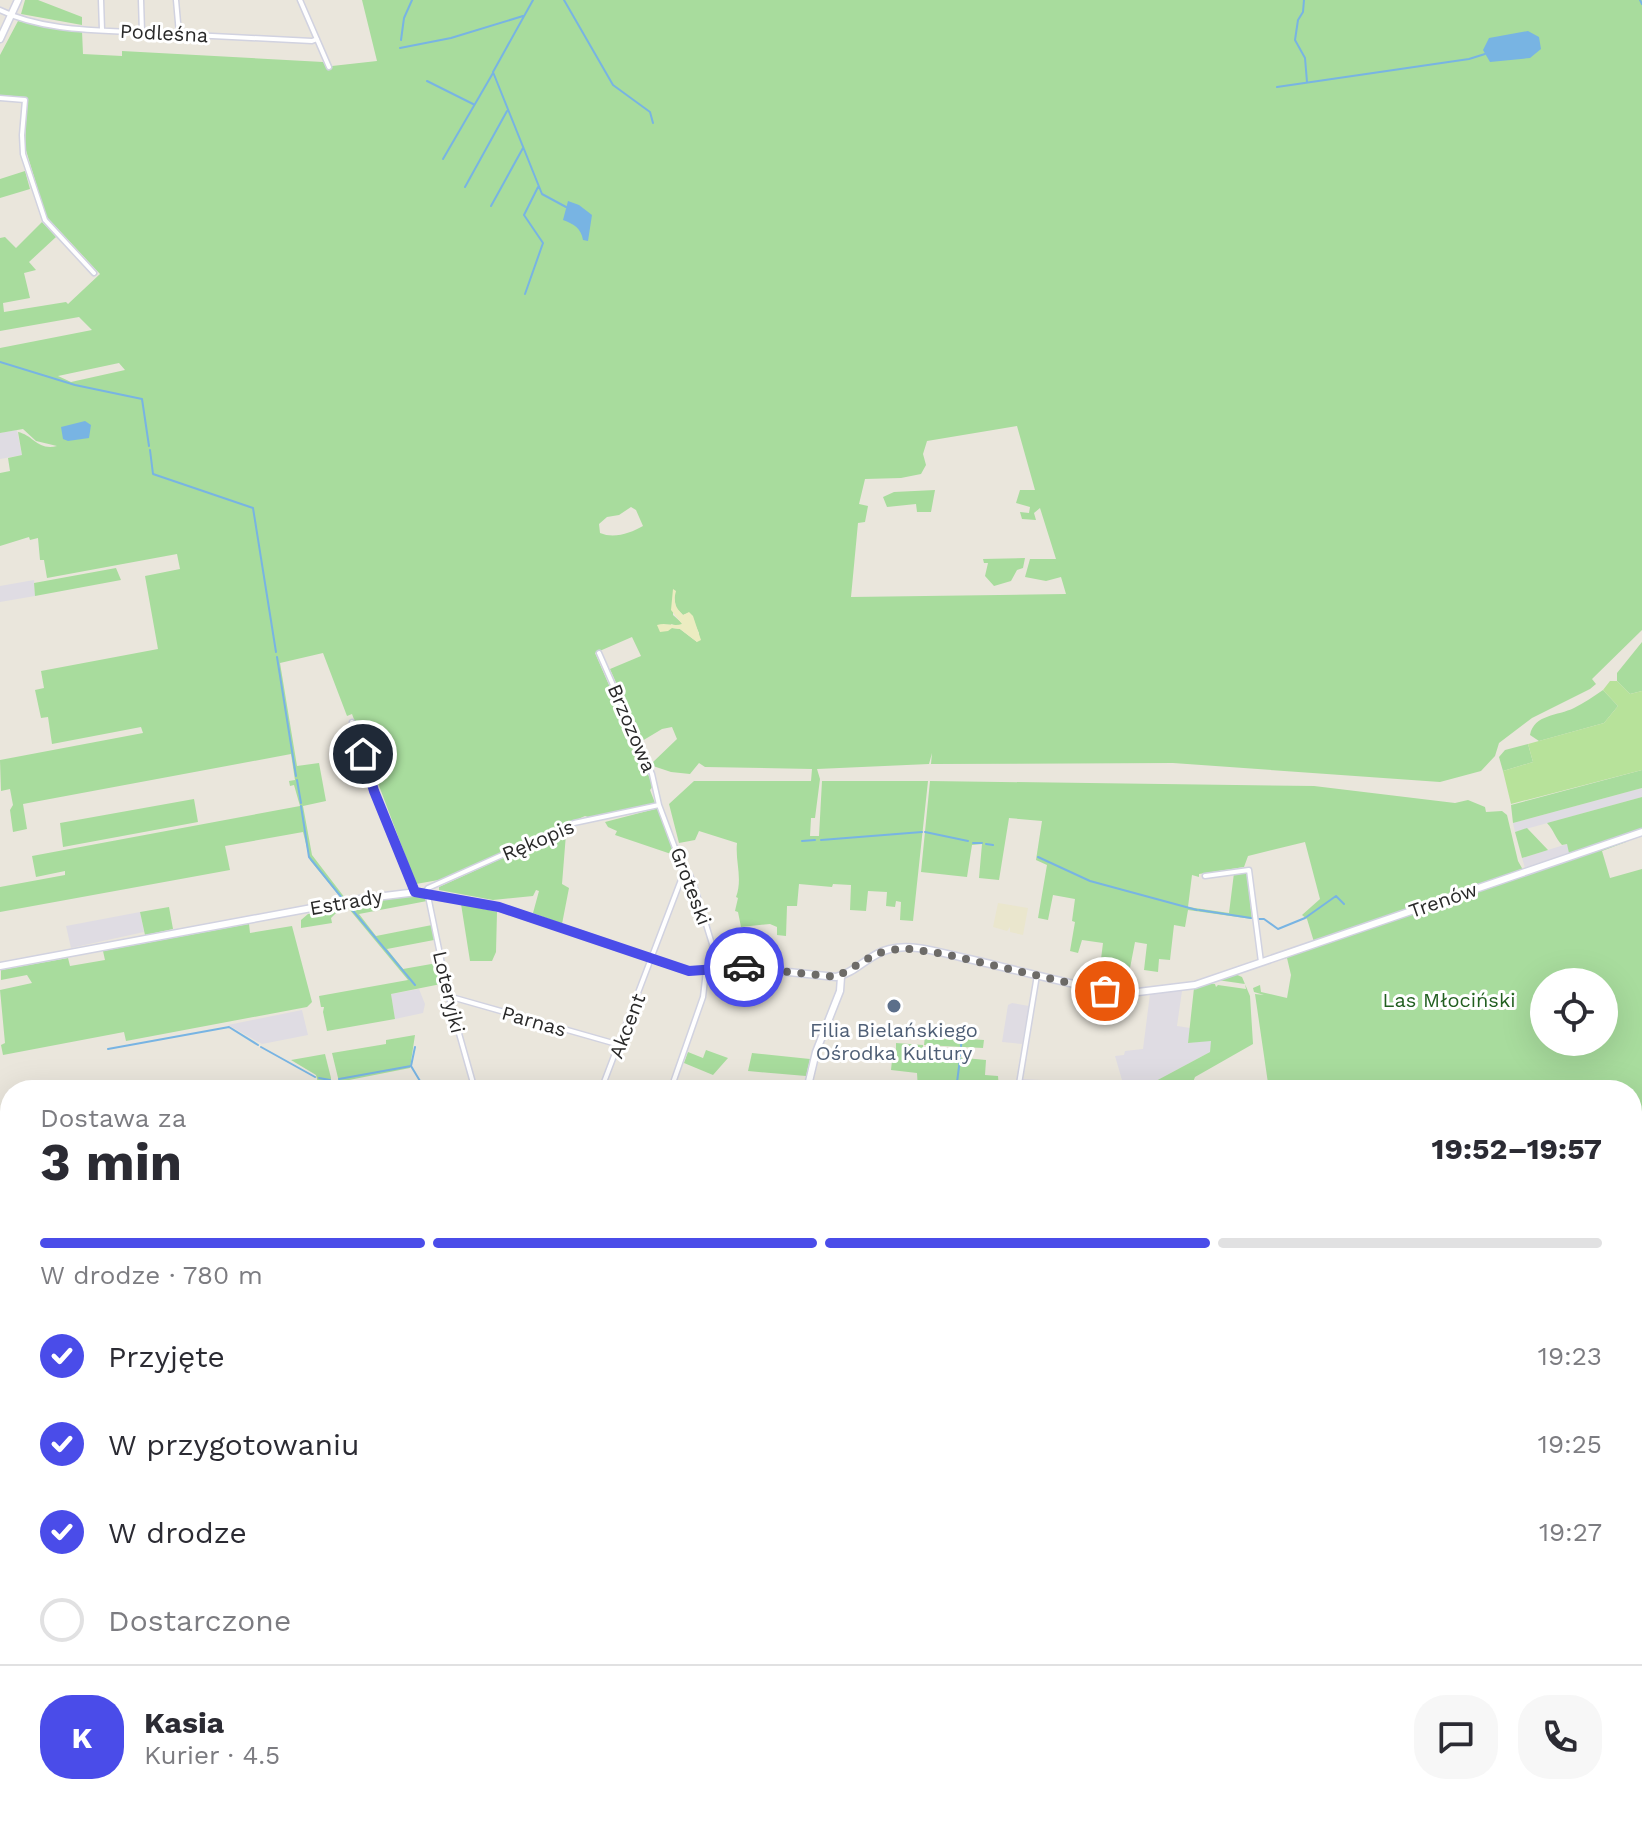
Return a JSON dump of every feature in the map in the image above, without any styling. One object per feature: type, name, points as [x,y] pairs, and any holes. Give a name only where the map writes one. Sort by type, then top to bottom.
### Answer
[{"type":"main road","points":[[0,39],[18,0]]},
{"type":"main road","name":"Trenów","points":[[1037,975],[1123,993],[1182,987],[1642,832]]},
{"type":"main road","name":"Estrady","points":[[0,966],[360,899],[415,892],[512,911],[689,971],[740,967],[841,977]]},
{"type":"main road","points":[[809,1080],[816,1052],[840,991],[841,977],[878,953],[896,948],[936,952],[1037,975]]},
{"type":"street","points":[[101,0],[102,30]]},
{"type":"street","points":[[141,0],[142,32]]},
{"type":"street","points":[[176,0],[179,34]]},
{"type":"street","points":[[300,0],[329,67]]},
{"type":"street","name":"Podleśna","points":[[0,10],[11,16],[49,24],[102,30],[317,39]]},
{"type":"street","points":[[0,98],[25,100],[23,154],[45,220],[94,273]]},
{"type":"street","name":"Brzozowa","points":[[599,653],[652,774],[659,805]]},
{"type":"street","points":[[352,722],[374,791],[415,892]]},
{"type":"street","name":"Groteski","points":[[659,805],[684,872],[690,875],[697,894],[712,944],[715,970]]},
{"type":"street","name":"Rękopis","points":[[426,893],[428,888],[568,825],[659,805]]},
{"type":"street","points":[[1205,876],[1249,870],[1261,962]]},
{"type":"street","name":"Akcent","points":[[605,1080],[684,872]]},
{"type":"street","name":"Loteryjki","points":[[426,893],[449,998],[472,1080]]},
{"type":"street","points":[[674,1080],[703,997],[706,971]]},
{"type":"street","points":[[1020,1080],[1037,975]]},
{"type":"street","name":"Parnas","points":[[449,998],[620,1045]]},
{"type":"shaded area","points":[[17,430],[22,455],[0,459],[0,433]]},
{"type":"shaded area","points":[[34,580],[35,596],[0,602],[0,586]]},
{"type":"shaded area","points":[[1642,788],[1642,797],[1515,832],[1513,823]]},
{"type":"shaded area","points":[[1567,844],[1570,853],[1525,868],[1522,858]]},
{"type":"shaded area","points":[[998,903],[1028,908],[1023,935],[1010,932],[1010,927],[1007,931],[993,927]]},
{"type":"shaded area","points":[[140,912],[144,932],[71,948],[66,926]]},
{"type":"shaded area","points":[[419,989],[425,1004],[423,1013],[395,1019],[391,994]]},
{"type":"shaded area","points":[[1182,991],[1177,1026],[1190,1028],[1188,1043],[1212,1040],[1210,1052],[1158,1080],[1122,1080],[1115,1056],[1124,1055],[1125,1051],[1143,1049],[1150,994]]},
{"type":"shaded area","points":[[1008,1005],[1029,1006],[1022,1044],[1002,1042]]},
{"type":"shaded area","points":[[302,1010],[308,1035],[262,1044],[228,1025]]},
{"type":"green space","points":[[25,0],[38,0],[82,17],[82,25],[21,14]]},
{"type":"green space","points":[[362,0],[1642,0],[1642,630],[1592,679],[1596,684],[1590,689],[1532,718],[1499,743],[1495,756],[1481,771],[1440,782],[1173,763],[931,764],[932,753],[929,764],[817,769],[820,779],[810,836],[819,836],[822,781],[928,781],[913,921],[900,920],[901,902],[896,901],[895,907],[886,906],[887,892],[868,891],[866,911],[850,910],[851,885],[799,884],[797,906],[787,906],[786,936],[777,935],[777,927],[770,924],[741,927],[738,912],[735,911],[739,883],[737,843],[699,831],[695,840],[679,843],[669,804],[694,781],[811,781],[812,769],[705,767],[699,763],[690,774],[653,766],[652,763],[677,739],[672,727],[662,729],[642,741],[610,669],[641,656],[632,637],[595,653],[653,786],[650,790],[655,803],[591,818],[585,816],[444,879],[416,884],[352,714],[347,716],[323,653],[280,663],[297,766],[319,763],[326,801],[303,806],[312,855],[345,898],[341,898],[310,860],[303,832],[225,846],[230,870],[0,912],[0,887],[65,875],[65,871],[36,877],[32,856],[300,806],[294,785],[290,786],[289,781],[295,780],[291,754],[23,804],[27,829],[13,832],[10,810],[13,805],[10,789],[1,791],[0,760],[143,733],[141,727],[52,744],[48,717],[41,718],[35,690],[44,688],[41,671],[158,649],[145,576],[180,569],[177,554],[47,578],[44,560],[40,560],[38,538],[30,540],[29,537],[0,546],[0,473],[10,471],[8,458],[22,455],[18,432],[40,445],[57,446],[36,441],[23,429],[0,433],[0,348],[92,330],[79,317],[0,331],[0,238],[5,237],[16,248],[42,222],[56,237],[29,262],[36,270],[24,273],[30,298],[3,303],[4,312],[68,304],[100,274],[46,216],[25,147],[27,97],[0,95],[0,55],[18,21],[82,31],[83,54],[122,56],[122,51],[323,62],[327,69],[377,61]],"holes":[[[119,363],[125,370],[71,382],[58,376]],[[1017,426],[1035,490],[1020,490],[1016,503],[1030,507],[1029,513],[1020,512],[1022,519],[1036,520],[1034,513],[1040,508],[1056,559],[1030,559],[1025,577],[1046,581],[1061,577],[1066,594],[851,597],[858,523],[865,522],[868,506],[859,504],[865,479],[921,474],[926,465],[923,454],[927,441]],[[631,507],[636,510],[643,526],[622,534],[600,533],[599,524],[607,517],[619,515]],[[673,589],[676,608],[683,615],[689,613],[699,633],[697,642],[680,629],[672,628],[671,624],[683,624],[673,615]]]},
{"type":"green space","points":[[25,171],[30,189],[0,198],[0,179]]},
{"type":"green space","points":[[935,490],[931,512],[917,512],[916,504],[887,507],[883,497],[894,492]]},
{"type":"green space","points":[[1025,558],[1023,568],[1017,570],[1011,581],[994,586],[985,576],[988,563],[984,563],[983,559]]},
{"type":"green space","points":[[116,568],[121,580],[35,596],[34,583]]},
{"type":"green space","points":[[1642,642],[1642,691],[1630,694],[1617,681],[1617,673]]},
{"type":"green space","points":[[1610,681],[1617,681],[1630,694],[1642,691],[1642,770],[1511,804],[1503,771],[1533,762],[1528,744],[1604,723],[1618,706],[1603,690]]},
{"type":"green space","points":[[1603,690],[1618,706],[1604,723],[1539,741],[1530,735],[1541,719],[1574,708]]},
{"type":"green space","points":[[1528,744],[1533,762],[1503,771],[1499,757],[1505,750]]},
{"type":"green space","points":[[1642,770],[1642,788],[1513,823],[1511,805]]},
{"type":"green space","points":[[930,781],[1314,786],[1455,803],[1468,800],[1485,807],[1486,812],[1502,811],[1507,815],[1523,870],[1314,942],[1307,919],[1302,915],[1320,899],[1305,842],[1248,856],[1244,867],[1199,874],[1199,877],[1192,875],[1188,907],[1229,913],[1234,873],[1243,871],[1247,874],[1252,919],[1188,910],[1185,927],[1174,925],[1170,960],[1159,959],[1158,972],[1144,970],[1147,944],[1135,942],[1130,968],[1101,959],[1103,943],[1082,940],[1078,953],[1070,951],[1075,899],[1053,895],[1048,920],[1038,918],[1047,865],[1036,860],[1042,821],[1009,818],[999,880],[979,878],[982,844],[972,845],[967,877],[921,872]]},
{"type":"green space","points":[[1642,797],[1642,830],[1525,869],[1569,853],[1567,844],[1562,845],[1547,823]]},
{"type":"green space","points":[[194,799],[198,822],[63,847],[60,823]]},
{"type":"green space","points":[[659,808],[674,855],[615,835],[617,831],[605,822]]},
{"type":"green space","points":[[1527,828],[1548,850],[1522,858],[1515,832]]},
{"type":"green space","points":[[556,834],[566,834],[562,884],[569,888],[562,924],[533,913],[539,891],[536,890],[533,896],[493,900],[439,890],[439,887]]},
{"type":"green space","name":"Las Młociński","points":[[1626,842],[1602,851],[1610,878],[1642,869],[1642,1080],[1268,1080],[1255,994],[1264,995],[1254,992],[1253,988],[1260,985],[1261,992],[1287,998],[1291,975],[1287,958],[1279,960]]},
{"type":"green space","points":[[398,896],[425,896],[427,901],[359,914],[376,936],[432,925],[434,940],[387,949],[403,969],[437,963],[441,984],[391,994],[395,1019],[327,1031],[324,1007],[321,1007],[319,996],[408,980],[349,909],[338,911],[331,918],[332,923],[301,928],[301,920],[308,914]]},
{"type":"green space","points":[[461,904],[497,912],[496,952],[492,961],[470,961]]},
{"type":"green space","points":[[169,907],[173,929],[145,935],[140,912]]},
{"type":"green space","points":[[249,924],[250,933],[292,926],[312,1002],[307,1007],[126,1041],[124,1032],[3,1055],[1,1045],[5,1043],[0,990],[32,983],[27,975],[1,980],[1,970],[68,958],[70,966],[105,960],[103,951]]},
{"type":"green space","points":[[1235,974],[1242,977],[1245,984],[1217,980]]},
{"type":"green space","points":[[1206,983],[1215,984],[1216,987],[1246,989],[1245,984],[1250,996],[1253,1044],[1194,1080],[1158,1080],[1210,1052],[1211,1041],[1188,1043],[1194,988]]},
{"type":"green space","points":[[415,1035],[410,1068],[339,1080],[332,1053],[386,1044],[386,1040]]},
{"type":"green space","points":[[925,1036],[984,1040],[983,1048],[924,1045]]},
{"type":"green space","points":[[896,1043],[923,1045],[923,1054],[986,1060],[985,1075],[998,1076],[998,1080],[917,1080],[917,1073],[891,1070],[893,1051],[896,1051]]},
{"type":"green space","points":[[706,1050],[728,1058],[713,1075],[684,1063],[688,1052],[703,1058]]},
{"type":"green space","points":[[752,1053],[810,1059],[806,1076],[748,1071]]},
{"type":"green space","points":[[325,1054],[331,1080],[317,1080],[316,1075],[291,1060]]},
{"type":"sand","points":[[673,589],[676,591],[678,609],[683,615],[689,612],[693,616],[701,640],[697,642],[680,629],[660,632],[657,625],[682,624],[671,610]]},
{"type":"water","points":[[1528,31],[1539,37],[1541,49],[1530,58],[1490,62],[1483,50],[1489,38]]},
{"type":"water","points":[[568,201],[592,215],[588,241],[583,240],[576,227],[563,220]]},
{"type":"water","points":[[85,421],[91,425],[89,438],[63,439],[61,427]]},
{"type":"waterway","points":[[401,40],[404,18],[412,0]]},
{"type":"waterway","points":[[533,0],[493,72],[542,194],[566,207]]},
{"type":"waterway","points":[[564,0],[613,85],[650,112],[653,123]]},
{"type":"waterway","points":[[1304,0],[1295,40],[1305,58],[1307,82]]},
{"type":"waterway","points":[[1640,0],[1642,4]]},
{"type":"waterway","points":[[400,48],[451,38],[523,16]]},
{"type":"waterway","points":[[1277,87],[1469,59],[1485,54]]},
{"type":"waterway","points":[[443,159],[493,73]]},
{"type":"waterway","points":[[427,81],[473,104]]},
{"type":"waterway","points":[[465,187],[507,111]]},
{"type":"waterway","points":[[491,206],[523,148]]},
{"type":"waterway","points":[[525,294],[543,243],[524,215],[538,187]]},
{"type":"waterway","points":[[0,362],[75,385],[142,399],[149,446]]},
{"type":"waterway","points":[[150,450],[153,474],[253,508],[276,652]]},
{"type":"waterway","points":[[277,657],[296,776]]},
{"type":"waterway","points":[[297,780],[301,803]]},
{"type":"waterway","points":[[301,806],[309,857],[342,898]]},
{"type":"waterway","points":[[821,840],[922,832]]},
{"type":"waterway","points":[[925,832],[968,841]]},
{"type":"waterway","points":[[802,841],[815,840]]},
{"type":"waterway","points":[[973,843],[982,843]]},
{"type":"waterway","points":[[986,844],[993,845]]},
{"type":"waterway","points":[[1038,857],[1090,881],[1197,910]]},
{"type":"waterway","points":[[1258,919],[1264,919],[1278,929],[1305,918],[1336,896],[1344,904]]},
{"type":"waterway","points":[[349,906],[415,985]]},
{"type":"waterway","points":[[1199,910],[1251,918]]},
{"type":"waterway","points":[[108,1049],[229,1027],[258,1045]]},
{"type":"waterway","points":[[961,1046],[962,1039]]},
{"type":"waterway","points":[[261,1047],[315,1077]]},
{"type":"waterway","points":[[415,1047],[411,1066],[419,1080]]},
{"type":"waterway","points":[[960,1056],[961,1050]]},
{"type":"waterway","points":[[957,1080],[960,1059]]},
{"type":"waterway","points":[[339,1079],[411,1066]]},
{"type":"waterway","points":[[319,1078],[330,1080]]},
{"type":"way so far","points":[[744,967],[836,977],[845,975],[878,953],[903,948],[944,954],[1105,991]]},
{"type":"place","name":"Filia Bielańskiego Ośrodka Kultury","points":[[894,1006]]},
{"type":"route","points":[[363,754],[374,791],[415,892],[499,907],[689,971],[744,967]]}]
